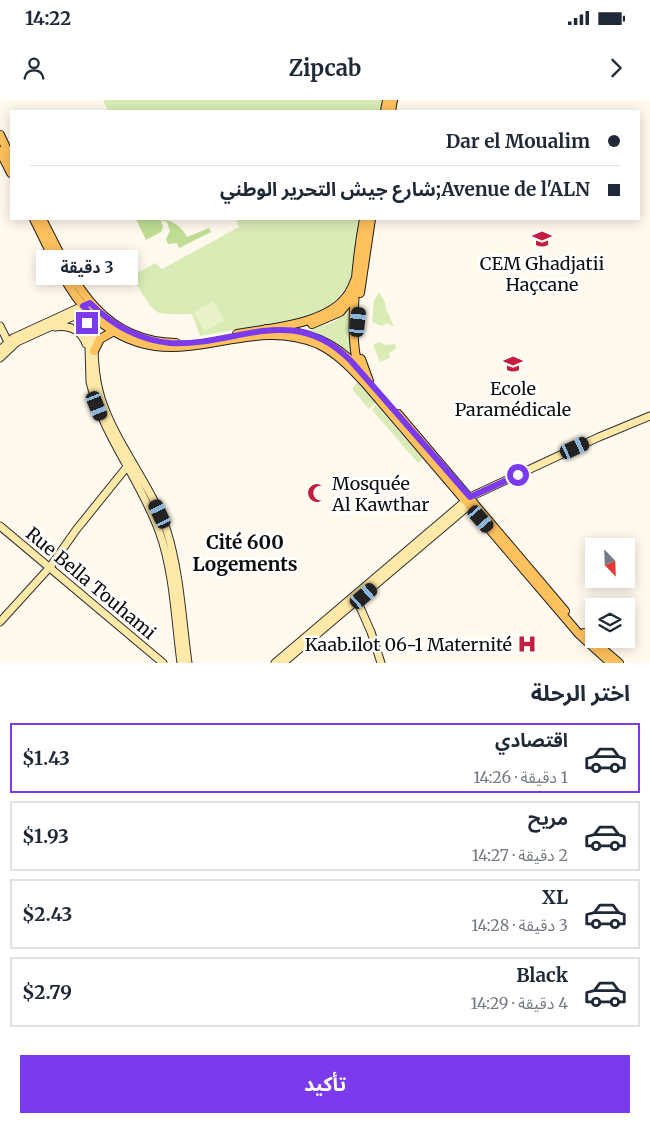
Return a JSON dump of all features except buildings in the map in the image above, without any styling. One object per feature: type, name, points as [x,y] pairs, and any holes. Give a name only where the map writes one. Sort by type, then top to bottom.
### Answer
[{"type":"main road","points":[[0,136],[10,156]]},
{"type":"main road","points":[[0,151],[10,171]]},
{"type":"main road","points":[[35,220],[74,292],[89,307],[133,334],[170,342],[195,342],[287,330],[332,317],[356,295]]},
{"type":"main road","points":[[43,220],[94,316],[114,332],[136,342],[176,348],[267,332],[326,314],[345,298],[361,275]]},
{"type":"main road","points":[[364,220],[358,338],[359,352],[367,382]]},
{"type":"main road","points":[[367,382],[356,361],[353,341],[356,295],[371,220]]},
{"type":"main road","points":[[0,358],[9,344],[48,328],[89,307]]},
{"type":"main road","points":[[0,350],[89,307]]},
{"type":"main road","points":[[89,307],[91,348],[101,398],[148,504],[164,546],[168,563],[181,663]]},
{"type":"main road","points":[[91,348],[94,316]]},
{"type":"main road","points":[[0,326],[9,344]]},
{"type":"main road","points":[[48,328],[62,326],[73,328],[84,337],[91,348]]},
{"type":"main road","points":[[287,330],[316,337],[330,344],[344,353],[361,372]]},
{"type":"main road","points":[[91,348],[100,339],[114,332]]},
{"type":"main road","points":[[267,332],[317,344],[348,364],[367,382],[471,500],[586,635],[620,663]]},
{"type":"main road","points":[[283,663],[471,500],[650,416]]},
{"type":"main road","points":[[0,622],[50,568],[76,530],[130,463]]},
{"type":"main road","points":[[130,463],[160,514],[175,563],[188,663]]},
{"type":"main road","points":[[471,500],[579,634],[610,663]]},
{"type":"main road","name":"Rue Bella Touhami","points":[[0,526],[163,663]]},
{"type":"main road","points":[[275,663],[356,599]]},
{"type":"main road","points":[[356,599],[372,632],[381,663]]},
{"type":"green space","points":[[103,100],[381,100],[381,110],[108,110]]},
{"type":"green space","points":[[136,220],[161,220],[163,227],[161,232],[146,240]]},
{"type":"green space","points":[[161,220],[177,225],[187,237],[209,228],[211,232],[179,248],[177,243],[168,244],[166,239],[170,231],[167,222]]},
{"type":"green space","points":[[236,220],[359,220],[354,278],[323,314],[200,336],[192,314],[167,314],[156,311],[130,277],[155,263],[162,269],[239,227]]},
{"type":"green space","points":[[379,292],[386,304],[385,306],[394,327],[387,323],[382,326],[372,322],[374,300]]},
{"type":"green space","points":[[214,301],[224,321],[204,331],[194,312]]},
{"type":"green space","points":[[350,309],[349,332],[352,355],[334,342],[306,331],[334,322]]},
{"type":"green space","points":[[379,342],[385,345],[395,344],[396,349],[389,353],[390,358],[380,362],[373,345]]},
{"type":"green space","points":[[358,382],[376,402],[369,409],[352,389]]},
{"type":"green space","points":[[376,405],[423,459],[418,463],[372,410]]},
{"type":"place","name":"CEM Ghadjatii Haçcane","points":[[542,239]]},
{"type":"place","name":"Ecole Paramédicale","points":[[513,364]]},
{"type":"place","name":"Mosquée Al Kawthar","points":[[317,493]]},
{"type":"place","name":"Kaab.ilot 06-1 Maternité","points":[[527,644]]},
{"type":"district","name":"Cité 600 Logements","points":[[245,553]]},
{"type":"route","points":[[87,323],[88,311],[83,306],[90,303],[120,327],[141,337],[158,341],[195,342],[266,329],[287,330],[316,337],[344,353],[470,497],[518,475]]}]
